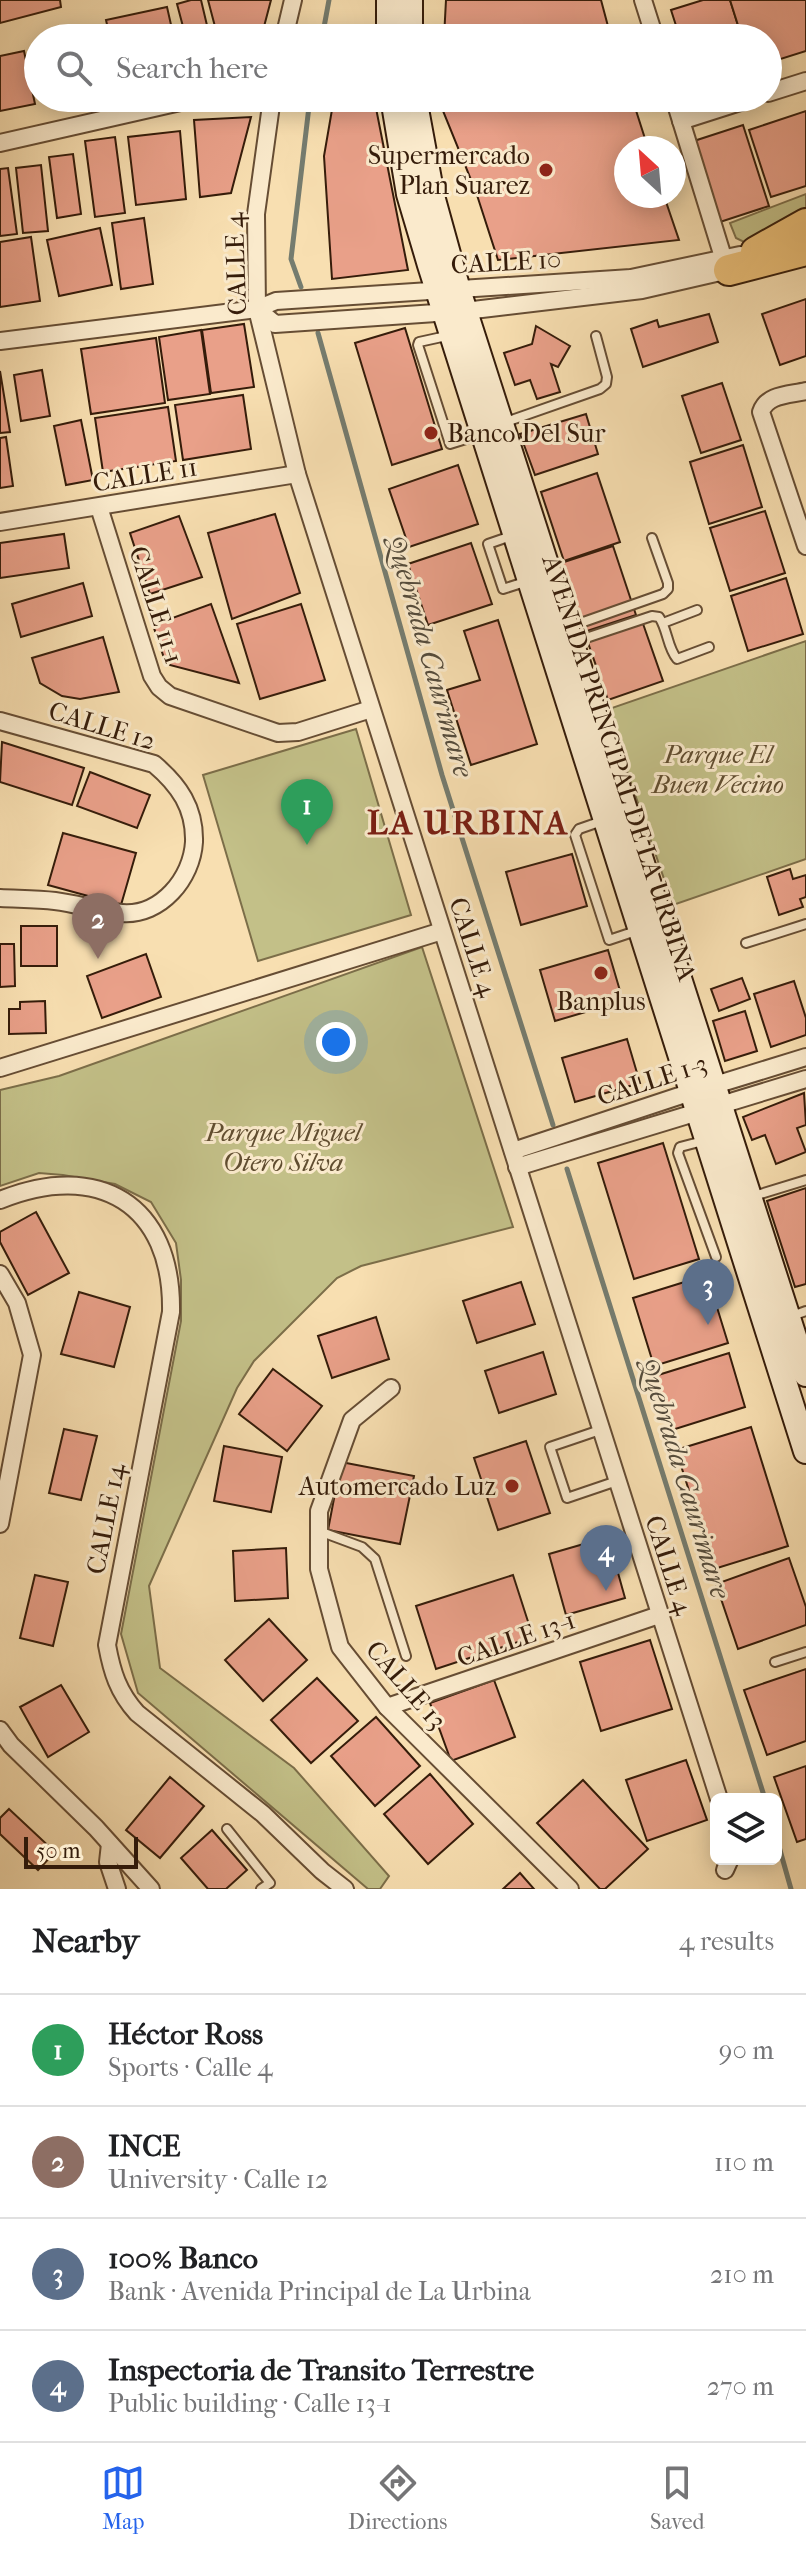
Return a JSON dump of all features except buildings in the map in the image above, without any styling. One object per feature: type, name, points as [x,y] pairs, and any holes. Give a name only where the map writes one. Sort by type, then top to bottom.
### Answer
[{"type":"highway","points":[[756,252],[806,224]]},
{"type":"highway","points":[[756,252],[806,238]]},
{"type":"highway","points":[[726,264],[806,250]]},
{"type":"highway","points":[[726,264],[750,271],[806,259]]},
{"type":"main road","points":[[389,0],[389,24]]},
{"type":"main road","points":[[410,0],[410,24]]},
{"type":"main road","name":"AVENIDA PRINCIPAL DE LA URBINA","points":[[395,112],[409,194],[570,635],[659,907],[706,1098],[707,1139],[806,1451]]},
{"type":"main road","name":"AVENIDA PRINCIPAL DE LA URBINA","points":[[417,112],[452,307]]},
{"type":"main road","name":"AVENIDA PRINCIPAL DE LA URBINA","points":[[492,428],[515,535],[640,929],[706,1098],[797,1314],[806,1374]]},
{"type":"street","points":[[287,24],[293,0]]},
{"type":"street","points":[[643,0],[651,24]]},
{"type":"street","points":[[782,89],[806,81]]},
{"type":"street","points":[[0,143],[136,112]]},
{"type":"street","name":"CALLE 4","points":[[270,112],[256,214],[257,309],[297,474],[717,1793]]},
{"type":"street","points":[[678,112],[726,264]]},
{"type":"street","points":[[681,121],[709,112]]},
{"type":"street","name":"CALLE 10","points":[[0,341],[257,309],[275,324],[642,290],[756,252]]},
{"type":"street","points":[[804,535],[761,412],[764,403],[770,399],[806,391]]},
{"type":"street","name":"CALLE 11","points":[[0,522],[297,474]]},
{"type":"street","name":"CALLE 11-1","points":[[99,507],[152,676],[170,696],[278,733],[298,732],[371,709]]},
{"type":"street","name":"CALLE 12","points":[[0,721],[154,764],[186,799],[193,821],[194,844],[190,865],[180,885],[162,900],[126,913],[55,901],[0,898]]},
{"type":"street","points":[[0,1068],[442,931]]},
{"type":"street","name":"CALLE 1-3","points":[[515,1159],[706,1098],[806,1057]]},
{"type":"street","name":"CALLE 1-3","points":[[706,1098],[806,1079]]},
{"type":"street","name":"CALLE 14","points":[[0,1200],[38,1187],[85,1186],[121,1199],[152,1227],[169,1270],[171,1312],[107,1645],[115,1680],[122,1696],[137,1713],[263,1814],[345,1889]]},
{"type":"street","points":[[0,1274],[17,1303],[32,1355],[0,1524]]},
{"type":"street","name":"CALLE 13","points":[[391,1388],[352,1420],[319,1511],[319,1569],[340,1647],[387,1707],[570,1889]]},
{"type":"street","name":"CALLE 13-1","points":[[387,1707],[659,1615]]},
{"type":"street","points":[[0,1730],[151,1889]]},
{"type":"street","points":[[110,1844],[108,1862],[117,1889]]},
{"type":"lane","points":[[452,307],[418,345],[450,444],[600,389],[606,384],[607,377],[596,336]]},
{"type":"lane","points":[[570,635],[663,594],[668,589],[652,538]]},
{"type":"lane","points":[[663,623],[697,610]]},
{"type":"lane","points":[[570,635],[652,616],[659,617],[663,623],[672,654],[677,659],[709,647]]},
{"type":"lane","points":[[606,820],[579,829],[575,835],[609,940],[640,929]]},
{"type":"lane","points":[[746,943],[806,924]]},
{"type":"lane","points":[[707,1139],[680,1147],[678,1153],[716,1257]]},
{"type":"lane","points":[[750,1197],[806,1180]]},
{"type":"lane","points":[[600,1430],[550,1447],[562,1485],[567,1498],[617,1481]]},
{"type":"lane","points":[[319,1531],[371,1553],[406,1656]]},
{"type":"lane","points":[[775,1662],[806,1652]]},
{"type":"lane","points":[[227,1829],[270,1883],[261,1889]]},
{"type":"green space","points":[[806,194],[806,217],[748,244],[736,238],[730,223]]},
{"type":"green space","name":"Parque El Buen Vecino","points":[[806,641],[806,859],[673,905],[606,710]]},
{"type":"green space","points":[[356,729],[411,915],[258,961],[203,775]]},
{"type":"green space","name":"Parque Miguel Otero Silva","points":[[422,947],[513,1227],[361,1266],[337,1278],[254,1361],[237,1388],[149,1586],[160,1668],[294,1768],[389,1876],[380,1889],[368,1889],[138,1693],[121,1634],[181,1321],[181,1280],[176,1243],[151,1202],[115,1184],[39,1173],[0,1186],[0,1090],[59,1076]]},
{"type":"waterway","name":"Quebrada Caurimare","points":[[325,24],[329,0]]},
{"type":"waterway","name":"Quebrada Caurimare","points":[[301,287],[291,259],[308,112]]},
{"type":"waterway","name":"Quebrada Caurimare","points":[[318,333],[442,775],[553,1125]]},
{"type":"waterway","name":"Quebrada Caurimare","points":[[567,1169],[763,1793]]},
{"type":"waterway","name":"Quebrada Caurimare","points":[[782,1857],[791,1889]]},
{"type":"place","name":"Supermercado Plan Suarez","points":[[546,170]]},
{"type":"place","name":"Banco Del Sur","points":[[431,433]]},
{"type":"place","name":"Héctor Ross","points":[[307,845]]},
{"type":"place","name":"INCE","points":[[98,959]]},
{"type":"place","name":"Banplus","points":[[601,973]]},
{"type":"place","name":"100% Banco","points":[[708,1325]]},
{"type":"place","name":"Automercado Luz","points":[[512,1486]]},
{"type":"place","name":"Inspectoria de Transito Terrestre","points":[[606,1591]]},
{"type":"district","name":"LA URBINA","points":[[468,823]]}]
